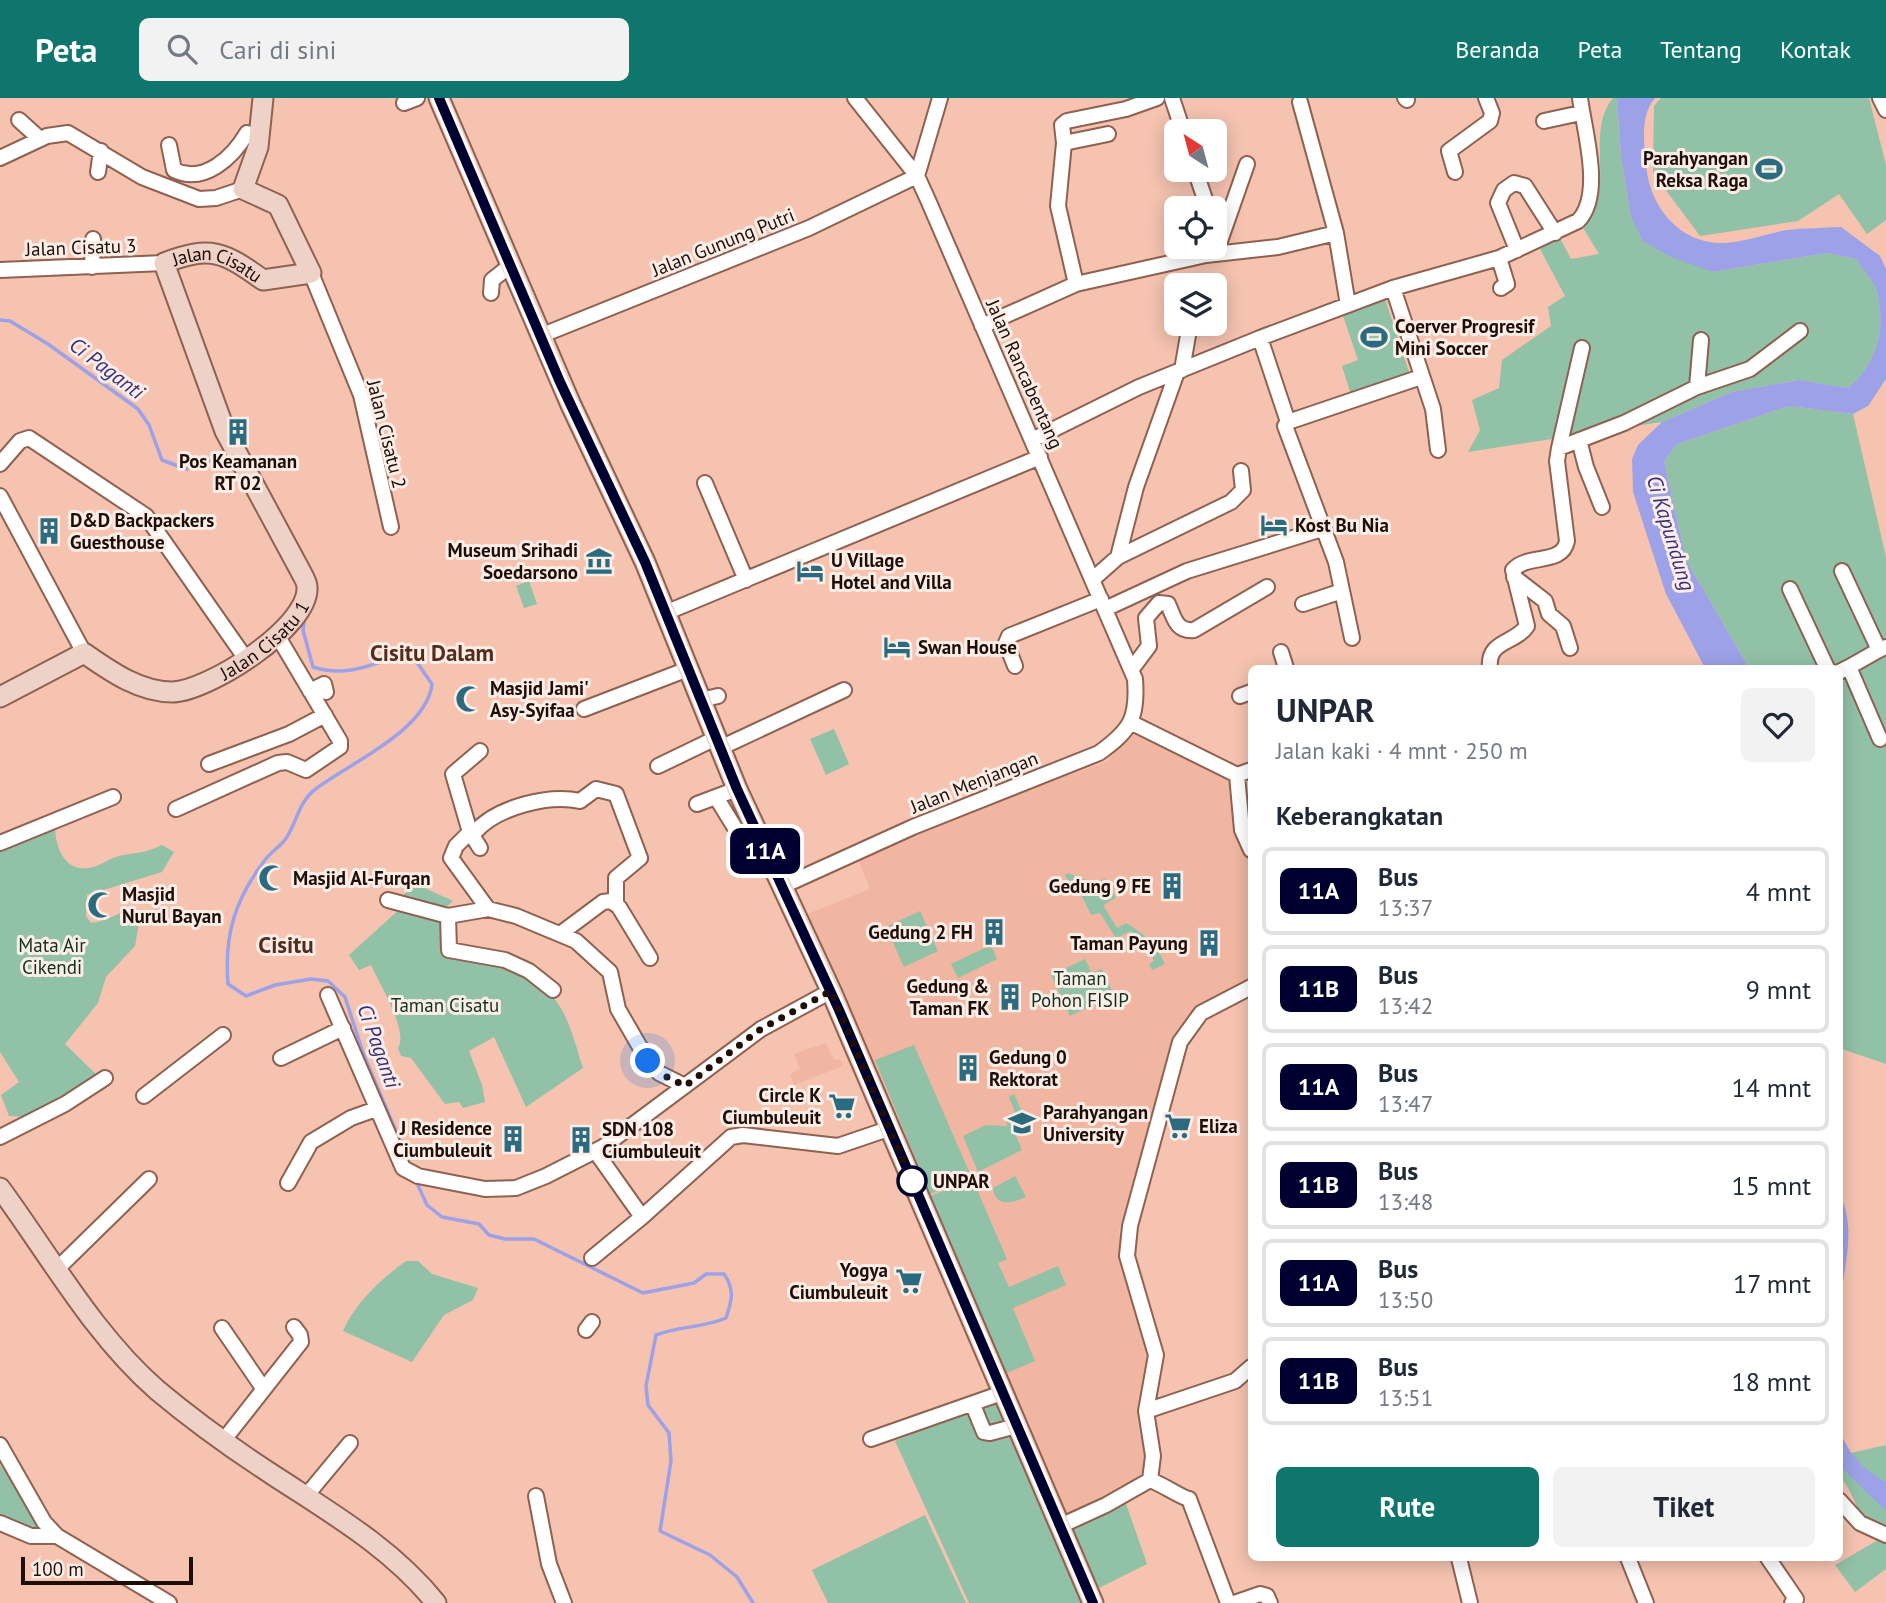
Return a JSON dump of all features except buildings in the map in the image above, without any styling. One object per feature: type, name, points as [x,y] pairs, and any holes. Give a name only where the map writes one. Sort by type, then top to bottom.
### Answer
[{"type":"street","points":[[243,189],[260,136],[262,98]]},
{"type":"street","points":[[439,98],[540,336],[645,562],[688,668],[710,698],[718,743],[737,789],[831,991],[1093,1603]]},
{"type":"street","name":"Jalan Rancabentang","points":[[855,98],[917,176],[1133,674]]},
{"type":"street","points":[[867,113],[873,98]]},
{"type":"street","points":[[917,176],[940,98]]},
{"type":"street","points":[[1076,284],[1058,206],[1064,143],[1063,123],[1114,104],[1157,98]]},
{"type":"street","points":[[1172,98],[1179,119]]},
{"type":"street","points":[[1455,172],[1449,151],[1490,121],[1492,113],[1486,98]]},
{"type":"street","points":[[1880,98],[1886,110]]},
{"type":"street","points":[[1300,102],[1336,233],[1348,305]]},
{"type":"street","points":[[1032,440],[1179,371],[1259,338],[1393,288],[1499,258],[1555,233],[1585,214],[1590,190],[1586,130],[1590,123],[1582,103],[1544,121]]},
{"type":"street","points":[[19,120],[40,139]]},
{"type":"street","points":[[0,158],[40,139],[68,133],[142,177],[199,199],[216,198],[243,189],[278,205],[311,274]]},
{"type":"street","points":[[169,145],[174,170],[183,175],[201,173],[225,161],[247,133],[260,136]]},
{"type":"street","points":[[1064,143],[1108,134]]},
{"type":"street","points":[[98,172],[101,151]]},
{"type":"street","points":[[1227,233],[1247,164]]},
{"type":"street","name":"Jalan Gunung Putri","points":[[540,336],[809,228],[917,176]]},
{"type":"street","points":[[1517,250],[1498,203],[1504,190],[1514,183],[1525,186],[1555,233]]},
{"type":"street","points":[[1227,247],[1278,247],[1336,233]]},
{"type":"street","points":[[92,267],[93,239]]},
{"type":"street","name":"Jalan Cisatu","points":[[164,263],[206,251],[233,259],[263,280],[311,274]]},
{"type":"street","points":[[1499,258],[1507,284],[1501,288]]},
{"type":"street","points":[[982,326],[1076,284],[1173,259]]},
{"type":"street","name":"Jalan Cisatu 3","points":[[0,270],[164,263]]},
{"type":"street","name":"Jalan Cisatu 1","points":[[84,653],[141,687],[171,692],[199,687],[246,659],[277,635],[306,591],[225,431],[164,263]]},
{"type":"street","points":[[491,293],[492,280],[511,265]]},
{"type":"street","name":"Jalan Cisatu 2","points":[[311,274],[361,395],[391,527]]},
{"type":"street","points":[[1393,288],[1433,409],[1438,450]]},
{"type":"street","points":[[1559,448],[1698,387],[1750,369],[1800,331]]},
{"type":"street","points":[[1118,557],[1136,487],[1179,371],[1187,336]]},
{"type":"street","points":[[1259,338],[1288,422]]},
{"type":"street","points":[[1698,387],[1701,340]]},
{"type":"street","points":[[1490,665],[1491,652],[1496,646],[1527,626],[1513,570],[1519,563],[1560,555],[1566,549],[1566,528],[1557,461],[1582,348]]},
{"type":"street","points":[[1352,638],[1336,562],[1285,426],[1288,422],[1421,377]]},
{"type":"street","points":[[0,464],[20,441],[29,438],[146,516],[246,659]]},
{"type":"street","points":[[1579,440],[1602,507]]},
{"type":"street","points":[[665,613],[1040,457]]},
{"type":"street","points":[[1092,580],[1118,557],[1231,502],[1243,490],[1241,471]]},
{"type":"street","points":[[705,483],[746,580]]},
{"type":"street","points":[[0,496],[84,653],[0,697]]},
{"type":"street","points":[[1015,666],[1006,643],[1009,636],[1187,572],[1322,529]]},
{"type":"street","points":[[1842,571],[1882,649],[1844,669],[1880,739]]},
{"type":"street","points":[[1514,577],[1545,601],[1549,614],[1563,626],[1570,648]]},
{"type":"street","points":[[1248,843],[1242,830],[1244,772],[1132,723],[1136,709],[1133,674],[1149,646],[1146,618],[1159,603],[1168,604],[1183,630],[1194,631],[1267,587]]},
{"type":"street","points":[[1790,589],[1826,665]]},
{"type":"street","points":[[1303,604],[1342,591]]},
{"type":"street","points":[[176,809],[278,763],[286,762],[306,770],[341,745],[277,635]]},
{"type":"street","points":[[1281,652],[1285,665]]},
{"type":"street","points":[[584,709],[688,668]]},
{"type":"street","points":[[310,691],[324,684],[326,692]]},
{"type":"street","points":[[658,766],[844,691]]},
{"type":"street","points":[[209,764],[289,734],[324,715]]},
{"type":"street","name":"Jalan Menjangan","points":[[783,886],[913,827],[1100,753],[1132,723]]},
{"type":"street","points":[[480,751],[452,778],[480,848]]},
{"type":"street","points":[[488,909],[451,858],[456,846],[482,824],[539,799],[580,801],[596,789],[616,794],[640,858],[616,878],[616,904],[650,958]]},
{"type":"street","points":[[697,804],[737,789]]},
{"type":"street","points":[[0,843],[113,797]]},
{"type":"street","points":[[716,797],[743,841],[759,839]]},
{"type":"street","points":[[388,900],[448,915],[488,909],[516,916],[576,941],[610,972],[618,1009],[636,1043],[659,1073],[685,1086]]},
{"type":"street","points":[[560,934],[603,902],[616,904]]},
{"type":"street","points":[[448,915],[449,950],[505,960],[529,971],[554,990]]},
{"type":"street","points":[[1150,1480],[1153,1456],[1146,1411],[1154,1381],[1155,1346],[1128,1256],[1128,1237],[1180,1042],[1201,1013],[1248,989]]},
{"type":"street","points":[[328,995],[398,1160],[412,1173],[462,1185],[507,1190],[546,1176],[596,1152],[761,1029],[831,991]]},
{"type":"street","points":[[281,1058],[343,1028]]},
{"type":"street","points":[[144,1096],[223,1035]]},
{"type":"street","points":[[0,1137],[65,1104],[105,1078]]},
{"type":"street","points":[[288,1182],[311,1142],[351,1118],[376,1109]]},
{"type":"street","points":[[592,1258],[642,1217],[731,1136],[743,1135],[838,1146],[888,1129]]},
{"type":"street","points":[[596,1152],[642,1217]]},
{"type":"street","points":[[56,1270],[149,1179]]},
{"type":"street","points":[[0,1188],[56,1270],[112,1342],[155,1388],[223,1441],[353,1527],[404,1567],[436,1603]]},
{"type":"street","points":[[223,1441],[301,1342],[294,1327]]},
{"type":"street","points":[[222,1328],[263,1388]]},
{"type":"street","points":[[1146,1411],[1235,1381],[1248,1370]]},
{"type":"street","points":[[871,1439],[1002,1393]]},
{"type":"street","points":[[973,1405],[984,1432],[1016,1426]]},
{"type":"street","points":[[306,1496],[350,1443]]},
{"type":"street","points":[[0,1445],[44,1522],[57,1536],[169,1603]]},
{"type":"street","points":[[1060,1526],[1106,1506],[1150,1480]]},
{"type":"street","points":[[1150,1480],[1189,1499],[1227,1600],[1233,1603],[1260,1594],[1267,1596],[1270,1603]]},
{"type":"street","points":[[536,1496],[549,1564],[565,1603]]},
{"type":"street","points":[[1843,1504],[1860,1523],[1881,1529],[1886,1535]]},
{"type":"street","points":[[0,1522],[31,1536],[57,1536]]},
{"type":"street","points":[[1460,1561],[1470,1603]]},
{"type":"street","points":[[1629,1561],[1646,1603]]},
{"type":"street","points":[[1770,1561],[1796,1599],[1792,1603]]},
{"type":"shaded area","name":"Parahyangan University","points":[[1140,728],[1232,780],[1233,820],[1240,841],[1248,853],[1248,984],[1196,1013],[1146,1145],[1119,1230],[1124,1271],[1150,1360],[1137,1419],[1147,1473],[1062,1523],[805,915],[870,889],[858,859],[945,819],[1106,762]]},
{"type":"shaded area","points":[[826,1043],[834,1060],[840,1059],[843,1066],[794,1085],[790,1074],[800,1069],[794,1054]]},
{"type":"green space","points":[[1613,98],[1617,98],[1621,156],[1631,217],[1713,272],[1827,253],[1856,259],[1877,292],[1880,320],[1877,345],[1866,368],[1848,388],[1797,380],[1732,392],[1662,422],[1468,452],[1480,430],[1472,400],[1499,388],[1502,360],[1551,326],[1548,307],[1565,296],[1540,249],[1559,236],[1571,259],[1599,254],[1582,226],[1593,213],[1598,198],[1601,129]]},
{"type":"green space","name":"Parahyangan Reksa Raga","points":[[1661,98],[1869,98],[1886,165],[1886,220],[1867,234],[1839,194],[1798,221],[1700,236],[1653,173],[1654,106]]},
{"type":"green space","name":"Coerver Progresif Mini Soccer","points":[[1385,299],[1411,378],[1352,398],[1342,366],[1358,360],[1342,313]]},
{"type":"green space","points":[[1789,406],[1853,414],[1886,557],[1886,1064],[1843,1049],[1843,665],[1747,665],[1686,560],[1664,461],[1677,444]]},
{"type":"green space","points":[[529,581],[537,604],[524,608],[516,586]]},
{"type":"green space","points":[[834,729],[849,764],[826,775],[810,739]]},
{"type":"green space","name":"Mata Air Cikendi","points":[[55,826],[60,850],[75,867],[93,867],[116,857],[162,845],[174,852],[162,872],[87,895],[86,916],[91,923],[134,911],[139,923],[135,946],[106,977],[98,1003],[65,1044],[100,1078],[29,1117],[9,1116],[1,1095],[19,1082],[0,1052],[0,846]]},
{"type":"green space","points":[[1068,873],[1092,882],[1105,879],[1116,898],[1103,905],[1117,928],[1126,923],[1139,931],[1154,945],[1165,964],[1152,970],[1149,964],[1154,961],[1148,946],[1144,948],[1131,931],[1116,938],[1100,913],[1091,915],[1077,886],[1069,882],[1065,875]]},
{"type":"green space","points":[[416,884],[453,901],[444,909],[401,897]]},
{"type":"green space","name":"Taman Cisatu","points":[[402,907],[444,918],[442,948],[510,968],[541,985],[563,1012],[583,1068],[526,1107],[494,1037],[469,1051],[482,1085],[485,1102],[463,1108],[459,1102],[445,1104],[411,1058],[401,1056],[398,1048],[400,1030],[371,965],[359,970],[349,955]]},
{"type":"green space","points":[[920,911],[938,951],[904,967],[886,927]]},
{"type":"green space","points":[[991,945],[997,959],[958,978],[951,964]]},
{"type":"green space","name":"Taman Pohon FISIP","points":[[1085,959],[1092,973],[1102,969],[1114,995],[1070,1016],[1051,975]]},
{"type":"green space","points":[[914,1045],[971,1176],[930,1194],[875,1060]]},
{"type":"green space","points":[[1014,1094],[1029,1127],[1016,1136],[1022,1150],[978,1172],[963,1136],[986,1125],[1007,1126],[1006,1117],[1015,1112],[1009,1097]]},
{"type":"green space","points":[[1015,1176],[1026,1197],[1010,1202],[997,1199],[993,1188]]},
{"type":"green space","points":[[972,1178],[1007,1259],[998,1263],[1009,1287],[1058,1266],[1066,1285],[1013,1308],[1035,1361],[1004,1374],[929,1197]]},
{"type":"green space","points":[[406,1261],[418,1261],[432,1274],[478,1288],[473,1300],[444,1315],[412,1362],[343,1331],[354,1311],[370,1292]]},
{"type":"green space","points":[[1000,1397],[1059,1531],[1125,1501],[1147,1564],[1085,1595],[1088,1603],[969,1603],[895,1441]]},
{"type":"green space","points":[[1886,1445],[1886,1569],[1855,1592],[1835,1565],[1878,1540],[1866,1525],[1843,1480],[1843,1458],[1851,1453]]},
{"type":"green space","points":[[0,1465],[41,1526],[41,1529],[0,1518]]},
{"type":"green space","points":[[925,1515],[966,1603],[828,1603],[812,1570]]},
{"type":"water","name":"Ci Kapundung","points":[[1617,98],[1655,98],[1647,113],[1644,130],[1649,182],[1663,212],[1686,234],[1717,243],[1735,242],[1787,230],[1841,227],[1880,256],[1886,269],[1886,379],[1868,406],[1853,414],[1789,406],[1677,444],[1664,461],[1686,560],[1747,665],[1703,665],[1666,594],[1633,492],[1632,459],[1638,445],[1662,422],[1732,392],[1798,380],[1848,388],[1866,368],[1877,345],[1880,306],[1877,292],[1856,259],[1827,253],[1713,272],[1671,257],[1643,241],[1631,217],[1621,156]]},
{"type":"water","points":[[1843,1202],[1848,1222],[1843,1282]]},
{"type":"water","points":[[1843,1438],[1856,1459],[1886,1482],[1886,1511],[1843,1469]]},
{"type":"waterway","name":"Ci Paganti","points":[[0,320],[10,321],[48,344],[138,409],[149,425],[162,460],[186,469],[215,459],[230,466],[237,473]]},
{"type":"waterway","name":"Ci Paganti","points":[[305,615],[303,630],[313,667],[349,670],[406,653],[416,661],[432,684],[427,701],[402,731],[317,788],[305,800],[288,835],[265,860],[239,903],[230,934],[228,984],[246,996],[275,985],[311,979],[328,981],[345,997],[363,1053],[411,1167]]},
{"type":"waterway","name":"Ci Paganti","points":[[416,1181],[427,1205],[442,1217],[479,1224],[489,1235],[505,1239],[534,1239],[643,1293],[694,1283],[706,1274],[724,1274],[730,1285],[731,1295],[726,1318],[656,1335],[646,1386],[648,1405],[669,1433],[671,1461],[660,1531],[710,1555],[737,1577],[753,1603]]},
{"type":"bus line","name":"11A","points":[[439,98],[560,382],[645,562],[737,789],[839,1010],[1093,1603]]},
{"type":"place","name":"Parahyangan Reksa Raga","points":[[1769,169]]},
{"type":"place","name":"Coerver Progresif Mini Soccer","points":[[1374,337]]},
{"type":"place","name":"Pos Keamanan RT 02","points":[[238,432]]},
{"type":"place","name":"Kost Bu Nia","points":[[1274,525]]},
{"type":"place","name":"D&D Backpackers Guesthouse","points":[[49,531]]},
{"type":"place","name":"Museum Srihadi Soedarsono","points":[[599,561]]},
{"type":"place","name":"U Village Hotel and Villa","points":[[810,571]]},
{"type":"place","name":"Swan House","points":[[897,647]]},
{"type":"place","name":"Masjid Jami' Asy-Syifaa","points":[[469,699]]},
{"type":"place","name":"Masjid Al-Furqan","points":[[272,878]]},
{"type":"place","name":"Gedung 9 FE","points":[[1172,886]]},
{"type":"place","name":"Masjid Nurul Bayan","points":[[101,905]]},
{"type":"place","name":"Gedung 2 FH","points":[[994,932]]},
{"type":"place","name":"Taman Payung","points":[[1209,943]]},
{"type":"place","name":"Gedung & Taman FK","points":[[1010,997]]},
{"type":"place","name":"Gedung 0 Rektorat","points":[[968,1068]]},
{"type":"place","name":"Circle K Ciumbuleuit","points":[[842,1106]]},
{"type":"place","name":"Parahyangan University","points":[[1022,1123]]},
{"type":"place","name":"Eliza","points":[[1178,1126]]},
{"type":"place","name":"J Residence Ciumbuleuit","points":[[513,1139]]},
{"type":"place","name":"SDN 108 Ciumbuleuit","points":[[581,1140]]},
{"type":"place","name":"UNPAR","points":[[912,1181]]},
{"type":"place","name":"Yogya Ciumbuleuit","points":[[909,1281]]},
{"type":"district","name":"Cisitu Dalam","points":[[432,652]]},
{"type":"district","name":"Cisitu","points":[[286,944]]},
{"type":"route","points":[[648,1061],[672,1082],[685,1086],[747,1038],[794,1009],[831,991],[912,1181]]}]
